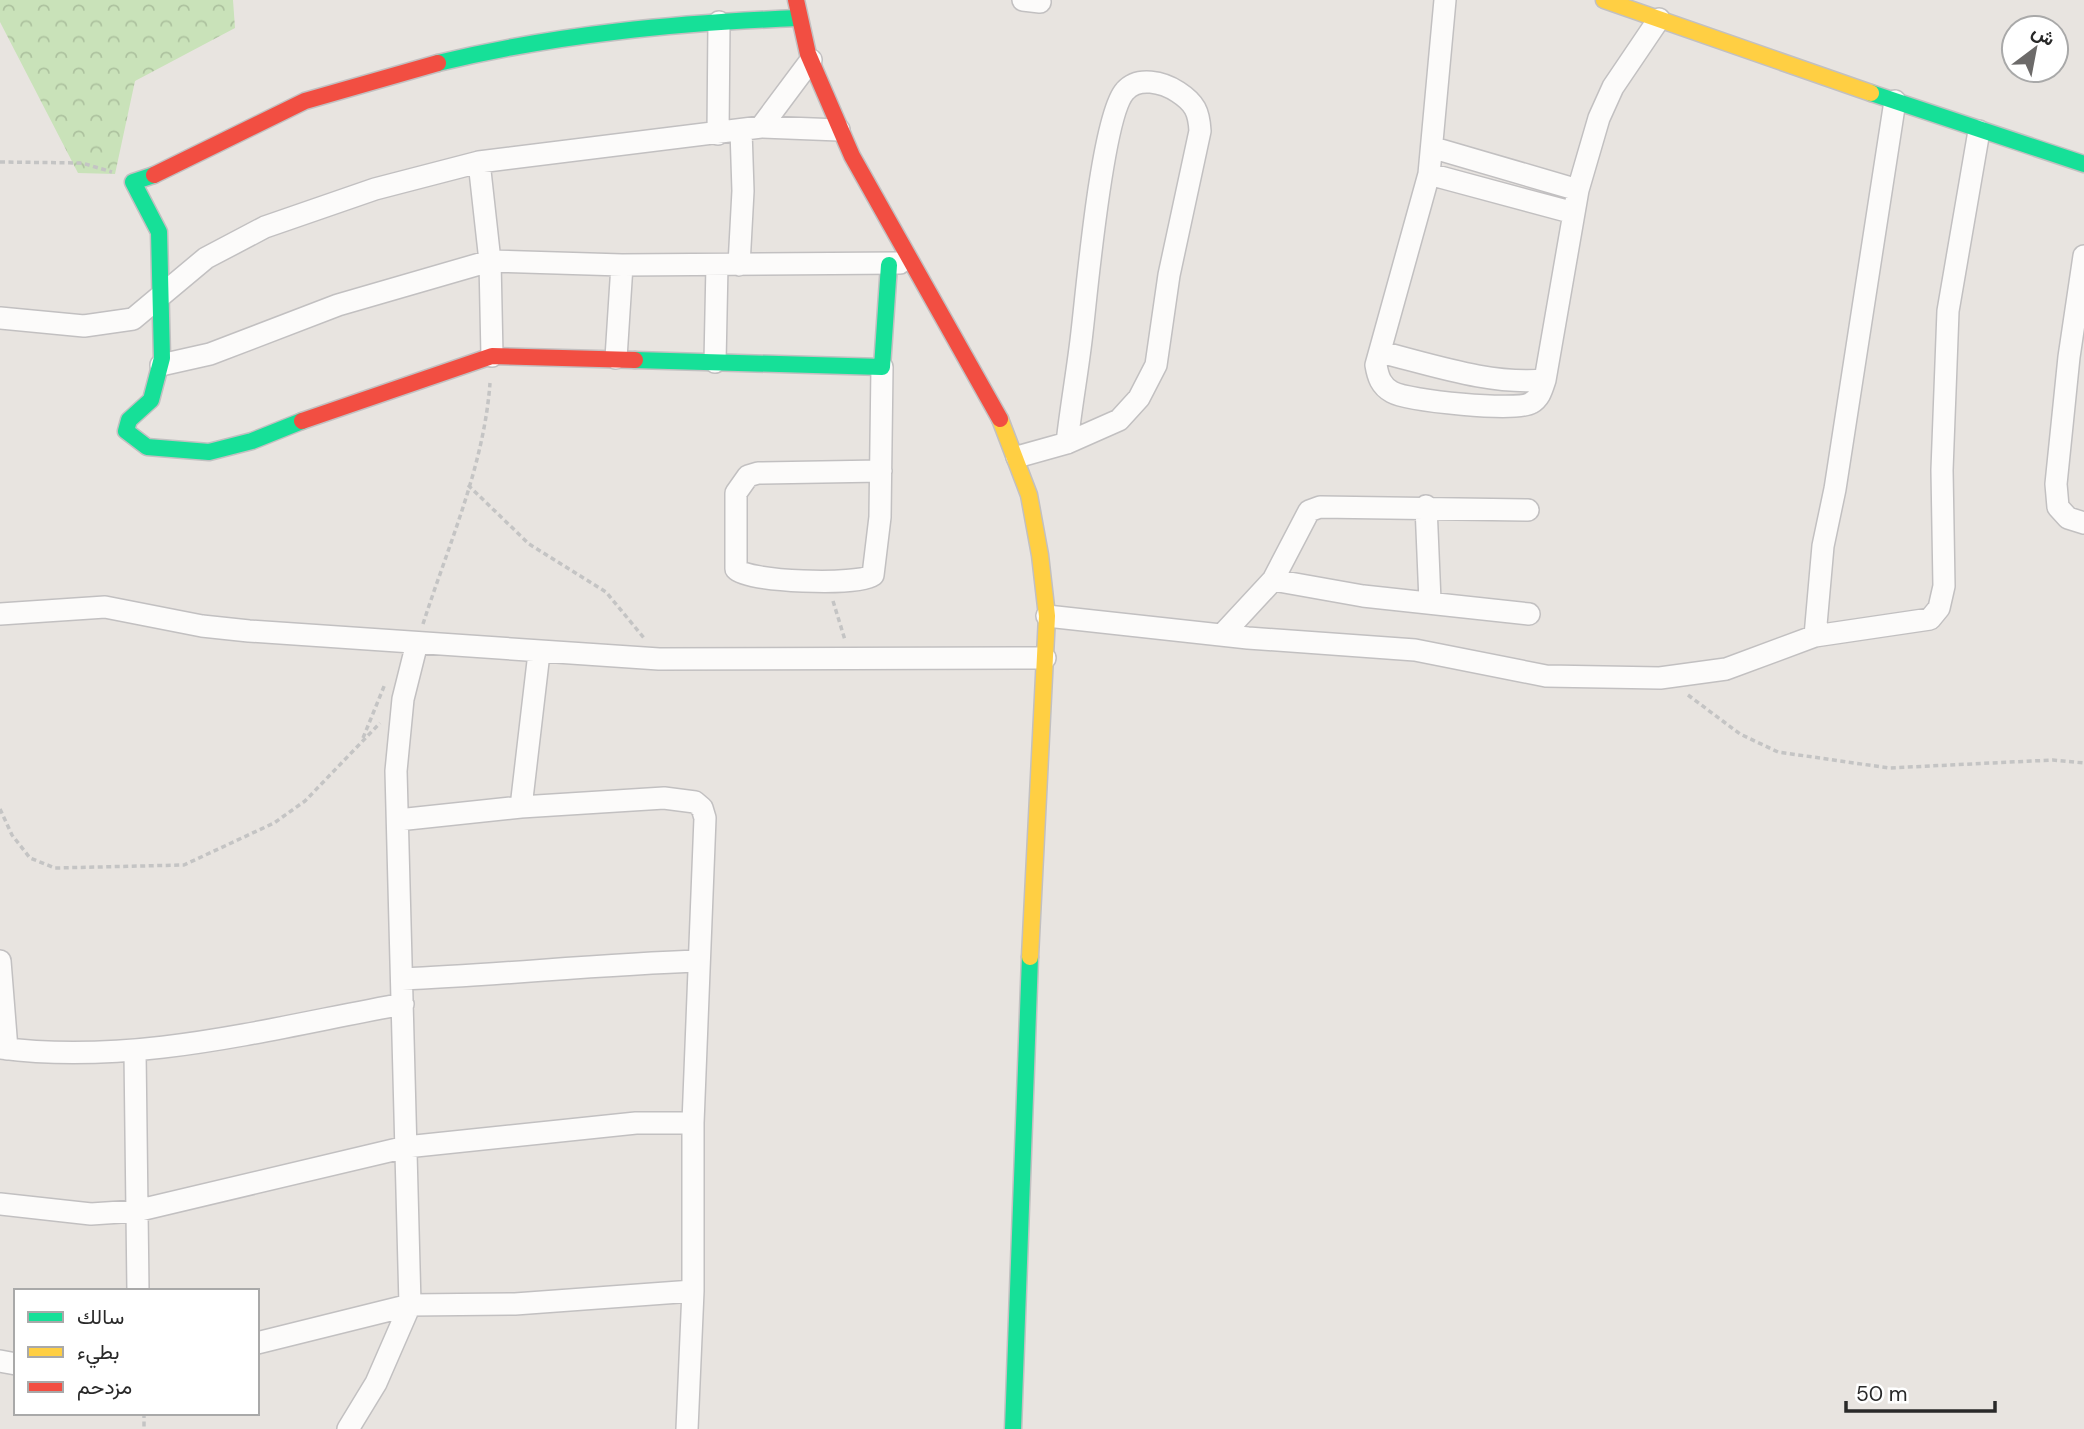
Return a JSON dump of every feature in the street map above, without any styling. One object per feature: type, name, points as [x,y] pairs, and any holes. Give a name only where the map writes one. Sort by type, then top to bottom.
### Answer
[{"type":"street","points":[[796,0],[797,18],[811,60],[839,130],[899,263],[960,346],[1017,457],[1040,543],[1047,617],[1022,1115],[1013,1429]]},
{"type":"street","points":[[1446,0],[1434,148],[1376,365],[1380,381],[1392,393],[1451,403],[1519,407],[1531,404],[1539,395],[1545,380],[1578,190],[1599,118],[1613,87],[1659,19]]},
{"type":"street","points":[[1604,0],[1979,131],[2084,164]]},
{"type":"street","points":[[797,18],[656,25],[489,49],[443,59],[329,92],[270,117],[161,175],[133,182],[159,232],[161,365],[151,400],[129,420],[126,431],[147,447],[188,453],[209,452],[252,441],[312,417],[492,356],[882,367]]},
{"type":"street","points":[[718,134],[719,22]]},
{"type":"street","points":[[739,265],[743,191],[751,129],[811,60]]},
{"type":"street","points":[[1017,457],[1067,443],[1119,420],[1139,398],[1156,365],[1169,275],[1200,131],[1199,114],[1192,102],[1174,89],[1146,81],[1134,83],[1124,91],[1116,110],[1094,223],[1067,443]]},
{"type":"street","points":[[1815,636],[1823,546],[1835,489],[1895,101]]},
{"type":"street","points":[[0,318],[85,326],[133,319],[206,258],[265,227],[375,189],[479,162],[751,129],[839,130]]},
{"type":"street","points":[[1047,617],[1222,635],[1415,650],[1546,676],[1660,678],[1726,669],[1815,636],[1923,621],[1936,615],[1944,586],[1942,470],[1948,311],[1979,131]]},
{"type":"street","points":[[1434,148],[1578,190]]},
{"type":"street","points":[[479,162],[490,261],[492,356]]},
{"type":"street","points":[[1429,174],[1574,213]]},
{"type":"street","points":[[2084,256],[2069,357],[2056,484],[2058,507],[2068,518],[2084,523]]},
{"type":"street","points":[[161,365],[210,354],[338,305],[490,261],[717,265],[899,263]]},
{"type":"street","points":[[881,471],[758,473],[748,476],[740,483],[736,493],[736,569],[751,578],[862,580],[873,575],[881,471],[882,367],[899,263]]},
{"type":"street","points":[[616,358],[622,264]]},
{"type":"street","points":[[715,362],[717,265]]},
{"type":"street","points":[[1380,352],[1476,374],[1527,382],[1545,380]]},
{"type":"street","points":[[1222,635],[1273,580],[1309,511],[1320,506],[1528,510]]},
{"type":"street","points":[[1426,506],[1430,601]]},
{"type":"street","points":[[1273,580],[1363,596],[1430,601],[1529,614]]},
{"type":"street","points":[[0,614],[105,607],[202,626],[539,653],[659,659],[1045,658]]},
{"type":"street","points":[[348,1429],[376,1383],[410,1306],[398,734],[402,699],[417,643]]},
{"type":"street","points":[[521,807],[539,653]]},
{"type":"street","points":[[398,820],[521,807],[664,798],[695,802],[702,808],[705,818],[693,1123],[693,1291],[687,1429]]},
{"type":"street","points":[[0,961],[3,1049],[46,1054],[135,1052],[403,1004]]},
{"type":"street","points":[[402,979],[506,975],[615,964],[699,961]]},
{"type":"street","points":[[135,1052],[138,1289]]},
{"type":"street","points":[[0,1204],[91,1214],[136,1211],[406,1147],[636,1123],[693,1123]]},
{"type":"street","points":[[259,1343],[410,1306],[515,1304],[693,1291]]},
{"type":"path","points":[[0,162],[82,163],[133,182]]},
{"type":"path","points":[[417,643],[487,417],[492,356]]},
{"type":"path","points":[[468,485],[529,544],[606,592],[623,608],[659,659]]},
{"type":"path","points":[[811,580],[831,597],[839,615],[847,657]]},
{"type":"path","points":[[1660,678],[1740,734],[1778,752],[1889,768],[2053,760],[2084,763]]},
{"type":"path","points":[[0,809],[12,835],[30,858],[55,868],[184,866],[274,823],[305,800],[402,699]]},
{"type":"green space","points":[[0,0],[233,0],[235,28],[135,81],[115,174],[78,173],[0,22]]},
{"type":"traffic: fast","points":[[438,63],[572,37],[707,23],[798,18]]},
{"type":"traffic: fast","points":[[1871,93],[2084,164]]},
{"type":"traffic: fast","points":[[154,175],[133,182],[159,232],[162,358],[151,400],[129,420],[126,431],[147,447],[209,452],[252,441],[302,421]]},
{"type":"traffic: fast","points":[[635,360],[882,367],[889,265]]},
{"type":"traffic: fast","points":[[1013,1429],[1030,957]]},
{"type":"traffic: slow","points":[[1604,0],[1871,93]]},
{"type":"traffic: slow","points":[[1000,419],[1029,495],[1047,616],[1030,957]]},
{"type":"traffic: jam","points":[[796,0],[808,54],[852,156],[1000,419]]},
{"type":"traffic: jam","points":[[154,175],[305,101],[438,63]]},
{"type":"traffic: jam","points":[[302,421],[492,356],[635,360]]}]
